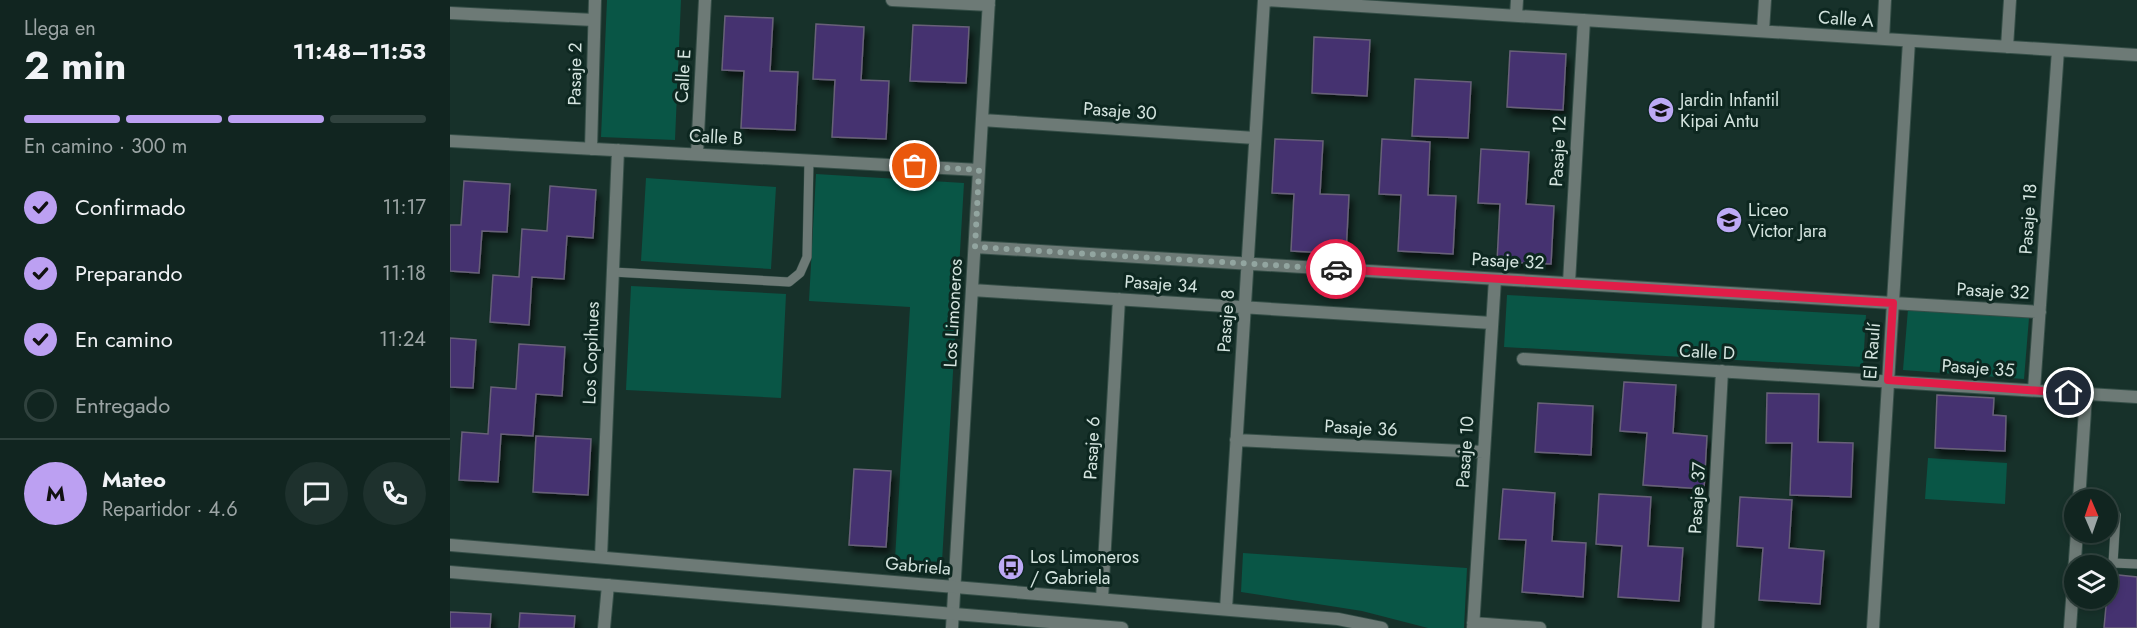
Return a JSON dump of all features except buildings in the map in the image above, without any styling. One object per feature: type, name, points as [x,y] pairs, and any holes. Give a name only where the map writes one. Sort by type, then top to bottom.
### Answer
[{"type":"street","name":"Pasaje 2","points":[[591,149],[595,0]]},
{"type":"street","name":"Calle E","points":[[697,154],[705,0]]},
{"type":"street","points":[[892,0],[989,3]]},
{"type":"street","name":"Calle A","points":[[1265,0],[1393,4],[1516,16],[2137,55]]},
{"type":"street","name":"Pasaje 8","points":[[1226,609],[1265,0]]},
{"type":"street","points":[[1516,0],[1516,16]]},
{"type":"street","points":[[1763,32],[1765,0]]},
{"type":"street","points":[[1883,39],[1885,0]]},
{"type":"street","points":[[2007,47],[2010,0]]},
{"type":"street","name":"Los Limoneros","points":[[952,628],[989,3]]},
{"type":"street","points":[[450,13],[594,20]]},
{"type":"street","name":"Pasaje 12","points":[[1569,283],[1584,20]]},
{"type":"street","name":"El Raulí","points":[[1873,628],[1909,41]]},
{"type":"street","name":"Pasaje 18","points":[[2034,390],[2058,50]]},
{"type":"street","name":"Pasaje 30","points":[[982,120],[1255,138]]},
{"type":"street","name":"Calle B","points":[[450,141],[979,170]]},
{"type":"street","name":"Los Copihues","points":[[601,557],[618,150]]},
{"type":"street","name":"Pasaje 32","points":[[975,247],[2040,312]]},
{"type":"street","name":"Pasaje 10","points":[[1473,626],[1495,279]]},
{"type":"street","name":"Pasaje 34","points":[[972,290],[1492,323]]},
{"type":"street","name":"Pasaje 6","points":[[1102,599],[1119,299]]},
{"type":"street","name":"Calle D","points":[[1523,359],[1888,380]]},
{"type":"street","name":"Pasaje 37","points":[[1708,628],[1722,371]]},
{"type":"street","name":"Pasaje 35","points":[[1888,380],[2137,397]]},
{"type":"street","points":[[2080,489],[2086,395]]},
{"type":"street","name":"Pasaje 36","points":[[1236,440],[1483,452]]},
{"type":"street","points":[[2070,628],[2076,543]]},
{"type":"street","name":"Gabriela","points":[[450,545],[1226,609],[1338,619],[1382,628]]},
{"type":"street","points":[[450,572],[1122,628]]},
{"type":"street","points":[[604,628],[609,585]]},
{"type":"street","points":[[1473,626],[1540,628]]},
{"type":"lane","points":[[613,272],[789,282],[800,273],[807,257],[809,160]]},
{"type":"lane","points":[[2115,543],[2114,563],[2137,564]]},
{"type":"green space","points":[[607,0],[681,0],[675,140],[601,137]]},
{"type":"green space","points":[[816,174],[964,183],[942,562],[895,559],[910,307],[809,301]]},
{"type":"green space","points":[[646,178],[776,187],[771,269],[641,261]]},
{"type":"green space","points":[[631,286],[786,294],[781,398],[626,390]]},
{"type":"green space","points":[[1507,295],[1866,315],[1863,367],[1504,347]]},
{"type":"green space","points":[[1908,309],[2029,318],[2024,379],[1903,370]]},
{"type":"green space","points":[[1928,458],[2007,463],[2005,504],[1925,499]]},
{"type":"green space","points":[[1243,553],[1467,568],[1464,628],[1428,628],[1362,611],[1241,592]]},
{"type":"way so far","points":[[915,166],[979,170],[975,247],[1336,269]]},
{"type":"place","name":"Jardin Infantil Kipai Antu","points":[[1661,110]]},
{"type":"place","name":"Liceo Victor Jara","points":[[1729,220]]},
{"type":"place","name":"Los Limoneros / Gabriela","points":[[1011,567]]},
{"type":"route","points":[[1336,269],[1893,303],[1888,380],[2069,393]]}]
